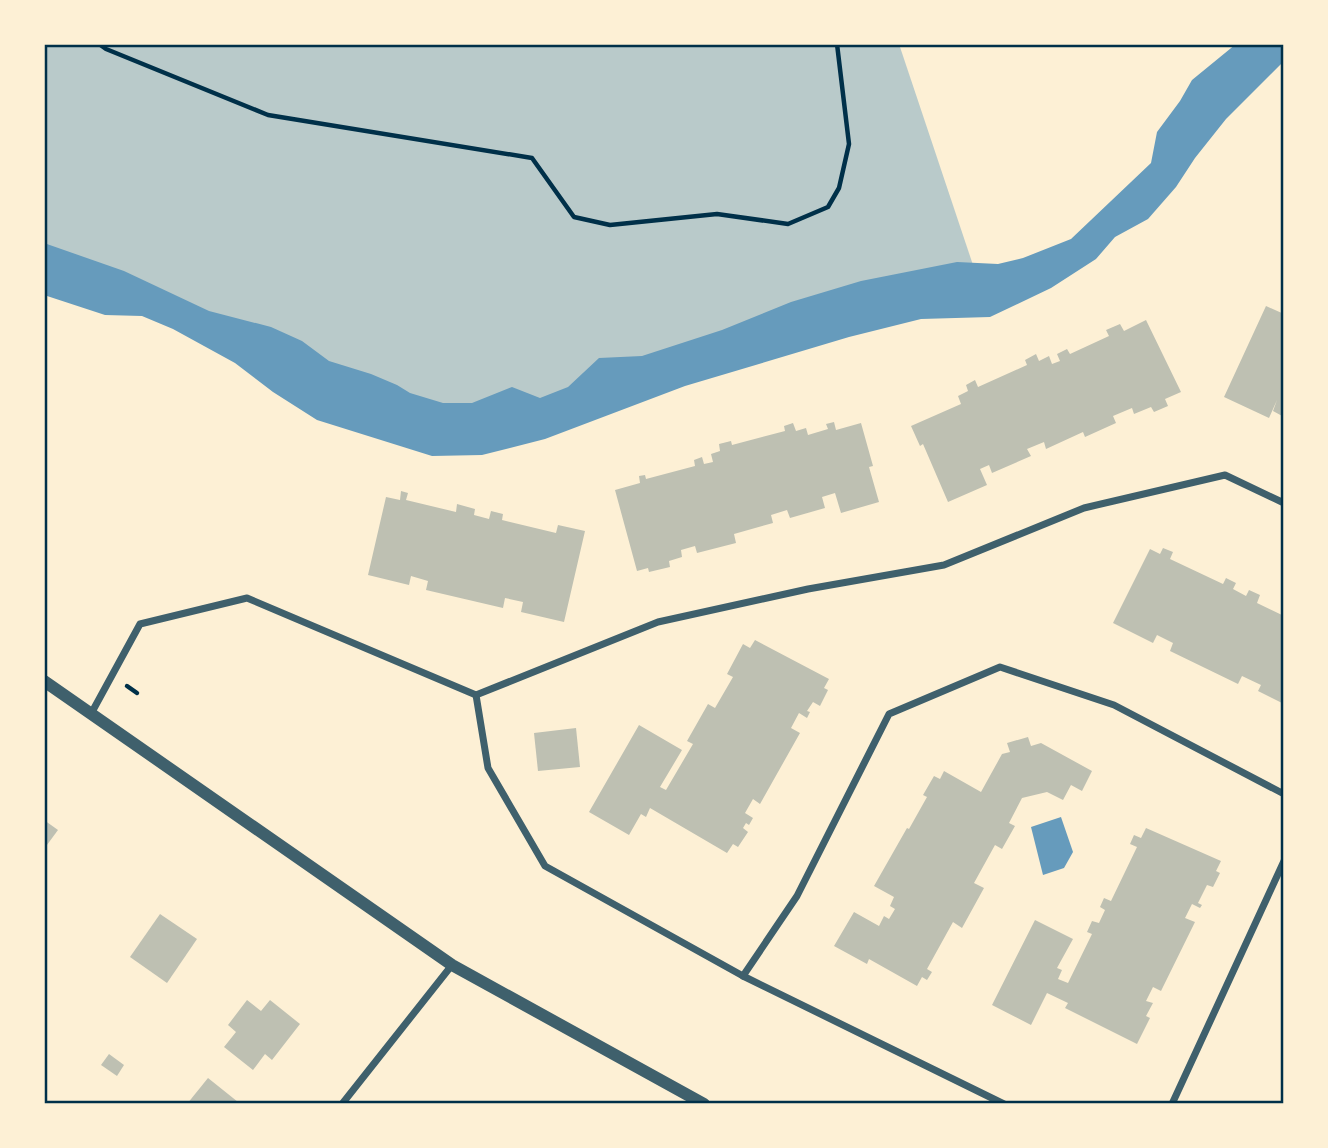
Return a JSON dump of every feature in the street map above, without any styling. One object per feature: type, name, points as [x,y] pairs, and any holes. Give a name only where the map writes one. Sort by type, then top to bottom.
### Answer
[{"type":"street","points":[[92,712],[140,624],[247,598],[476,695],[658,622],[808,589],[944,565],[1084,508],[1225,475],[1284,503]]},
{"type":"street","points":[[743,976],[797,896],[889,714],[1000,667],[1114,705],[1284,794]]},
{"type":"street","points":[[44,681],[452,965],[704,1104]]},
{"type":"street","points":[[476,695],[488,768],[545,866],[743,976],[1004,1104]]},
{"type":"street","points":[[1172,1104],[1284,861]]},
{"type":"street","points":[[342,1104],[452,965]]},
{"type":"path","points":[[99,44],[268,115],[532,158],[574,217],[610,225],[717,214],[788,224],[828,207],[839,188],[849,144],[837,44]]},
{"type":"path","points":[[127,686],[137,693]]},
{"type":"shaded area","points":[[44,44],[899,44],[975,271],[513,427],[381,390],[44,260]]},
{"type":"water","points":[[1236,44],[1284,44],[1284,61],[1226,119],[1176,187],[1148,219],[1115,237],[1096,259],[1051,288],[990,317],[921,319],[849,337],[685,386],[545,439],[482,455],[432,456],[317,420],[273,392],[235,363],[173,329],[142,316],[105,315],[44,295],[44,243],[124,271],[209,311],[271,327],[302,341],[329,361],[371,374],[410,393],[443,403],[472,403],[512,387],[540,398],[568,387],[599,358],[642,356],[722,330],[791,302],[861,281],[957,262],[998,264],[1023,258],[1071,239],[1151,163],[1157,132],[1192,80]]},
{"type":"water","points":[[1061,817],[1073,852],[1064,868],[1043,875],[1031,827]]},
{"type":"building","points":[[1266,306],[1284,314],[1284,417],[1273,411],[1277,400],[1269,418],[1224,397]]},
{"type":"building","points":[[1146,320],[1181,392],[1165,399],[1168,406],[1154,412],[1151,407],[1134,414],[1132,408],[1113,416],[1116,423],[1085,437],[1083,432],[1046,449],[1044,442],[1027,449],[1031,456],[992,473],[989,465],[980,469],[987,485],[948,502],[923,444],[920,446],[911,426],[961,404],[958,396],[968,391],[966,385],[975,380],[978,387],[1027,365],[1025,360],[1036,354],[1039,361],[1049,356],[1052,364],[1060,361],[1057,354],[1067,349],[1070,354],[1109,336],[1106,330],[1120,324],[1124,331]]},
{"type":"building","points":[[834,422],[836,430],[861,423],[873,466],[869,467],[879,502],[841,513],[835,493],[822,497],[825,508],[790,518],[787,510],[771,515],[773,523],[734,534],[736,543],[697,553],[695,546],[681,550],[682,557],[669,561],[670,567],[649,572],[648,568],[637,571],[615,490],[640,483],[639,476],[645,475],[646,479],[695,466],[694,460],[702,457],[704,464],[713,462],[711,454],[720,451],[719,444],[731,441],[732,445],[785,431],[784,426],[793,423],[796,431],[806,428],[808,435],[828,429],[826,424]]},
{"type":"building","points":[[401,491],[408,493],[406,500],[456,512],[457,504],[475,509],[474,515],[489,519],[491,511],[503,514],[502,520],[556,533],[558,525],[585,531],[564,622],[521,612],[523,602],[505,598],[503,608],[426,590],[428,581],[411,576],[409,585],[368,575],[386,497],[400,500]]},
{"type":"building","points":[[1163,548],[1173,552],[1170,559],[1223,584],[1226,578],[1236,583],[1233,589],[1246,596],[1249,590],[1260,595],[1257,603],[1284,616],[1284,704],[1258,691],[1261,685],[1242,676],[1238,684],[1170,651],[1173,643],[1157,635],[1153,643],[1113,623],[1150,549],[1160,554]]},
{"type":"building","points":[[755,640],[829,679],[824,688],[828,690],[820,706],[813,702],[807,711],[810,712],[807,718],[799,713],[791,728],[800,733],[760,804],[753,799],[745,813],[753,818],[749,825],[746,823],[743,828],[748,832],[738,847],[733,844],[727,853],[650,808],[646,817],[641,814],[629,835],[589,812],[639,725],[682,750],[660,787],[666,790],[693,744],[687,741],[708,704],[715,708],[733,677],[727,674],[743,644],[750,648]]},
{"type":"building","points":[[576,728],[580,767],[538,771],[534,733]]},
{"type":"building","points":[[1028,737],[1031,746],[1041,743],[1092,771],[1082,791],[1071,785],[1063,800],[1047,792],[1022,798],[1009,823],[1015,826],[1002,849],[995,845],[974,883],[984,888],[962,928],[953,922],[927,969],[932,972],[927,980],[922,977],[917,986],[869,959],[867,964],[834,946],[854,912],[879,926],[884,916],[889,919],[895,909],[890,906],[894,897],[874,886],[927,797],[923,795],[934,776],[940,779],[944,771],[981,792],[1002,754],[1010,752],[1007,743]]},
{"type":"building","points":[[44,820],[58,830],[44,849]]},
{"type":"building","points":[[1146,828],[1221,861],[1216,871],[1220,873],[1213,887],[1207,885],[1198,903],[1202,905],[1200,908],[1192,904],[1185,918],[1195,922],[1161,991],[1153,987],[1146,1001],[1153,1003],[1146,1016],[1150,1018],[1137,1044],[1065,1008],[1068,1003],[1047,993],[1031,1025],[992,1005],[1035,920],[1073,939],[1057,968],[1062,970],[1058,979],[1068,983],[1092,934],[1087,932],[1092,921],[1099,923],[1105,910],[1100,907],[1104,898],[1111,901],[1137,847],[1130,844],[1134,835],[1141,838]]},
{"type":"building","points":[[160,914],[197,939],[167,983],[130,957]]},
{"type":"building","points":[[247,1000],[261,1011],[270,1000],[300,1024],[272,1060],[265,1054],[253,1070],[224,1047],[236,1032],[228,1025]]},
{"type":"building","points":[[109,1054],[124,1065],[117,1076],[101,1065]]},
{"type":"building","points":[[208,1078],[238,1102],[237,1104],[187,1104]]}]
